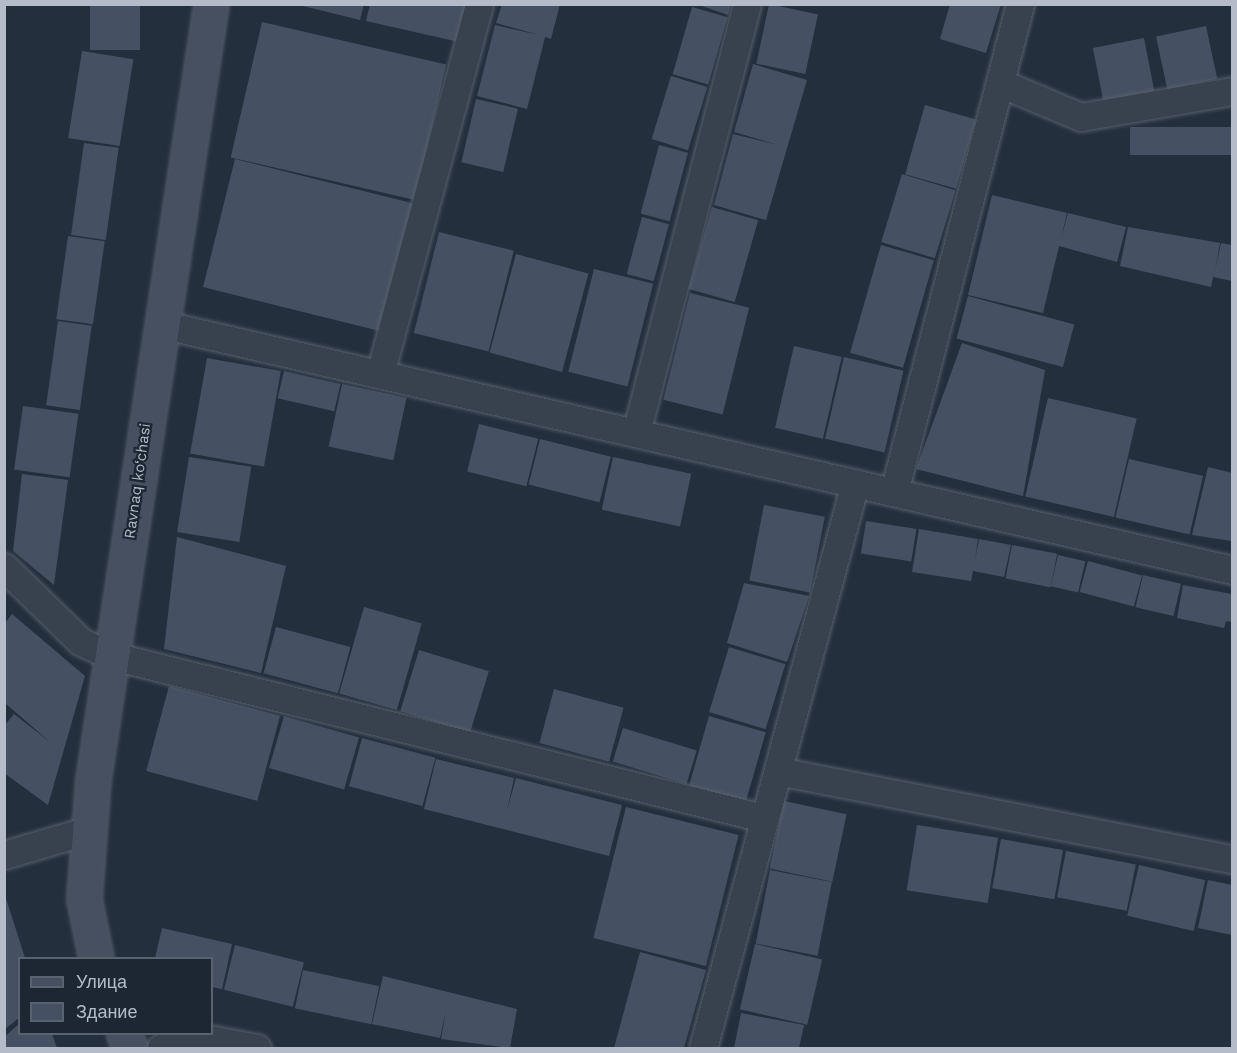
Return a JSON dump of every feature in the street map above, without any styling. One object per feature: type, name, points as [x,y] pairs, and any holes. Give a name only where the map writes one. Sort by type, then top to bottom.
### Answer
[{"type":"street","name":"Ravnaq ko‘chasi","points":[[96,957],[84,899],[89,830],[160,324],[212,4]]},
{"type":"street","points":[[380,374],[479,4]]},
{"type":"street","points":[[636,433],[747,4]]},
{"type":"street","points":[[894,492],[1020,4]]},
{"type":"street","points":[[1000,83],[1081,117],[1233,91]]},
{"type":"street","points":[[160,324],[1233,570]]},
{"type":"street","points":[[703,1048],[855,483]]},
{"type":"street","points":[[4,567],[81,642],[113,656],[763,819]]},
{"type":"street","points":[[778,771],[1233,859]]},
{"type":"street","points":[[4,855],[89,830]]},
{"type":"street","points":[[161,1048],[198,1037],[257,1048]]},
{"type":"building","points":[[90,4],[140,4],[140,50],[90,50]]},
{"type":"building","points":[[295,4],[364,4],[360,20]]},
{"type":"building","points":[[370,4],[469,4],[459,42],[366,21]]},
{"type":"building","points":[[502,4],[560,4],[551,39],[545,37],[527,109],[477,96],[495,25],[539,35],[496,23]]},
{"type":"building","points":[[696,4],[731,4],[728,15]]},
{"type":"building","points":[[769,4],[818,14],[805,74],[756,64]]},
{"type":"building","points":[[950,4],[1001,4],[986,53],[940,39]]},
{"type":"building","points":[[692,7],[728,17],[708,84],[673,74]]},
{"type":"building","points":[[262,22],[446,65],[415,200],[231,157]]},
{"type":"building","points":[[1206,26],[1217,79],[1167,89],[1156,37]]},
{"type":"building","points":[[1144,38],[1154,91],[1103,101],[1093,48]]},
{"type":"building","points":[[82,51],[133,59],[120,146],[68,138]]},
{"type":"building","points":[[753,64],[807,80],[766,220],[714,205],[733,134],[778,145],[734,132]]},
{"type":"building","points":[[671,76],[707,87],[688,150],[652,139]]},
{"type":"building","points":[[476,99],[518,109],[503,172],[461,162]]},
{"type":"building","points":[[925,105],[976,120],[956,189],[905,174]]},
{"type":"building","points":[[1130,127],[1232,127],[1232,155],[1130,155]]},
{"type":"building","points":[[84,143],[119,148],[106,240],[71,235]]},
{"type":"building","points":[[659,145],[688,153],[670,221],[641,214]]},
{"type":"building","points":[[235,159],[414,204],[382,332],[203,287]]},
{"type":"building","points":[[902,174],[956,190],[935,258],[881,242]]},
{"type":"building","points":[[992,195],[1067,213],[1061,239],[1068,213],[1126,227],[1117,262],[1059,246],[1043,313],[968,295]]},
{"type":"building","points":[[712,207],[758,220],[735,302],[689,289]]},
{"type":"building","points":[[642,217],[669,224],[654,281],[627,274]]},
{"type":"building","points":[[1128,227],[1220,243],[1215,271],[1221,243],[1232,245],[1232,281],[1213,277],[1211,287],[1120,266]]},
{"type":"building","points":[[439,232],[514,251],[489,352],[414,333]]},
{"type":"building","points":[[68,236],[105,241],[93,324],[56,319]]},
{"type":"building","points":[[881,245],[934,260],[903,368],[850,353]]},
{"type":"building","points":[[516,254],[588,273],[562,372],[490,353]]},
{"type":"building","points":[[594,269],[653,284],[628,387],[568,372]]},
{"type":"building","points":[[690,293],[749,308],[723,414],[663,400]]},
{"type":"building","points":[[968,296],[1074,324],[1063,367],[957,339]]},
{"type":"building","points":[[58,321],[92,326],[80,410],[46,405]]},
{"type":"building","points":[[962,343],[1045,370],[1023,496],[916,469]]},
{"type":"building","points":[[794,346],[842,357],[823,439],[775,428]]},
{"type":"building","points":[[844,357],[903,371],[885,453],[825,439]]},
{"type":"building","points":[[207,358],[281,371],[264,467],[190,454]]},
{"type":"building","points":[[284,371],[341,384],[334,411],[278,398]]},
{"type":"building","points":[[342,384],[407,398],[393,460],[329,447]]},
{"type":"building","points":[[1048,398],[1137,418],[1114,517],[1025,496]]},
{"type":"building","points":[[23,406],[78,414],[70,477],[14,469]]},
{"type":"building","points":[[479,424],[538,439],[526,486],[467,472]]},
{"type":"building","points":[[540,439],[611,457],[599,502],[529,485]]},
{"type":"building","points":[[189,457],[251,467],[239,542],[177,532]]},
{"type":"building","points":[[613,457],[691,474],[680,526],[602,510]]},
{"type":"building","points":[[1129,459],[1203,476],[1190,535],[1116,517]]},
{"type":"building","points":[[1208,467],[1232,473],[1232,541],[1192,535]]},
{"type":"building","points":[[22,474],[68,480],[54,585],[13,551]]},
{"type":"building","points":[[764,505],[825,517],[810,592],[749,581]]},
{"type":"building","points":[[866,521],[916,529],[911,562],[861,554]]},
{"type":"building","points":[[919,529],[978,539],[975,560],[979,539],[1011,545],[1004,577],[973,571],[971,581],[912,572]]},
{"type":"building","points":[[177,537],[286,566],[261,673],[164,649]]},
{"type":"building","points":[[1012,545],[1057,554],[1051,587],[1006,578]]},
{"type":"building","points":[[1058,555],[1085,561],[1078,592],[1051,586]]},
{"type":"building","points":[[1088,561],[1142,575],[1134,606],[1080,592]]},
{"type":"building","points":[[1143,575],[1181,584],[1174,616],[1136,607]]},
{"type":"building","points":[[744,583],[809,596],[787,662],[727,643]]},
{"type":"building","points":[[1183,585],[1232,594],[1232,622],[1226,621],[1224,628],[1177,618]]},
{"type":"building","points":[[364,607],[422,624],[397,710],[339,694]]},
{"type":"building","points":[[12,614],[85,676],[48,805],[4,773],[4,726],[14,714],[50,742],[5,703],[5,623]]},
{"type":"building","points":[[276,627],[350,647],[338,693],[264,673]]},
{"type":"building","points":[[729,647],[785,664],[766,729],[709,712]]},
{"type":"building","points":[[419,650],[489,671],[470,733],[400,711]]},
{"type":"building","points":[[169,686],[280,716],[257,801],[146,771]]},
{"type":"building","points":[[554,689],[624,708],[609,762],[540,743]]},
{"type":"building","points":[[284,716],[359,737],[344,789],[269,768]]},
{"type":"building","points":[[709,716],[766,732],[746,801],[689,785]]},
{"type":"building","points":[[623,728],[697,751],[686,784],[613,761]]},
{"type":"building","points":[[362,738],[435,758],[422,806],[349,786]]},
{"type":"building","points":[[436,759],[514,778],[507,811],[516,778],[622,805],[609,856],[424,809]]},
{"type":"building","points":[[784,801],[847,814],[832,882],[770,868]]},
{"type":"building","points":[[626,807],[739,835],[706,966],[593,938]]},
{"type":"building","points":[[917,825],[998,838],[988,903],[907,890]]},
{"type":"building","points":[[1001,839],[1063,850],[1054,899],[992,888]]},
{"type":"building","points":[[1066,851],[1136,865],[1127,911],[1057,897]]},
{"type":"building","points":[[1139,865],[1205,880],[1194,931],[1127,916]]},
{"type":"building","points":[[770,870],[832,882],[818,956],[756,944]]},
{"type":"building","points":[[1208,880],[1232,885],[1232,935],[1198,928]]},
{"type":"building","points":[[5,895],[25,957],[18,957],[18,1019],[4,1030]]},
{"type":"building","points":[[162,928],[232,944],[222,989],[213,987],[213,957],[155,957]]},
{"type":"building","points":[[755,944],[822,960],[807,1025],[740,1009]]},
{"type":"building","points":[[235,945],[304,962],[293,1007],[224,990]]},
{"type":"building","points":[[640,952],[706,970],[684,1048],[614,1048]]},
{"type":"building","points":[[303,970],[379,986],[371,1024],[295,1008]]},
{"type":"building","points":[[383,976],[517,1009],[510,1048],[441,1039],[446,1011],[440,1038],[372,1024]]},
{"type":"building","points":[[741,1013],[804,1025],[799,1048],[734,1048]]},
{"type":"building","points":[[18,1025],[18,1035],[52,1035],[57,1048],[4,1048],[4,1037]]}]
